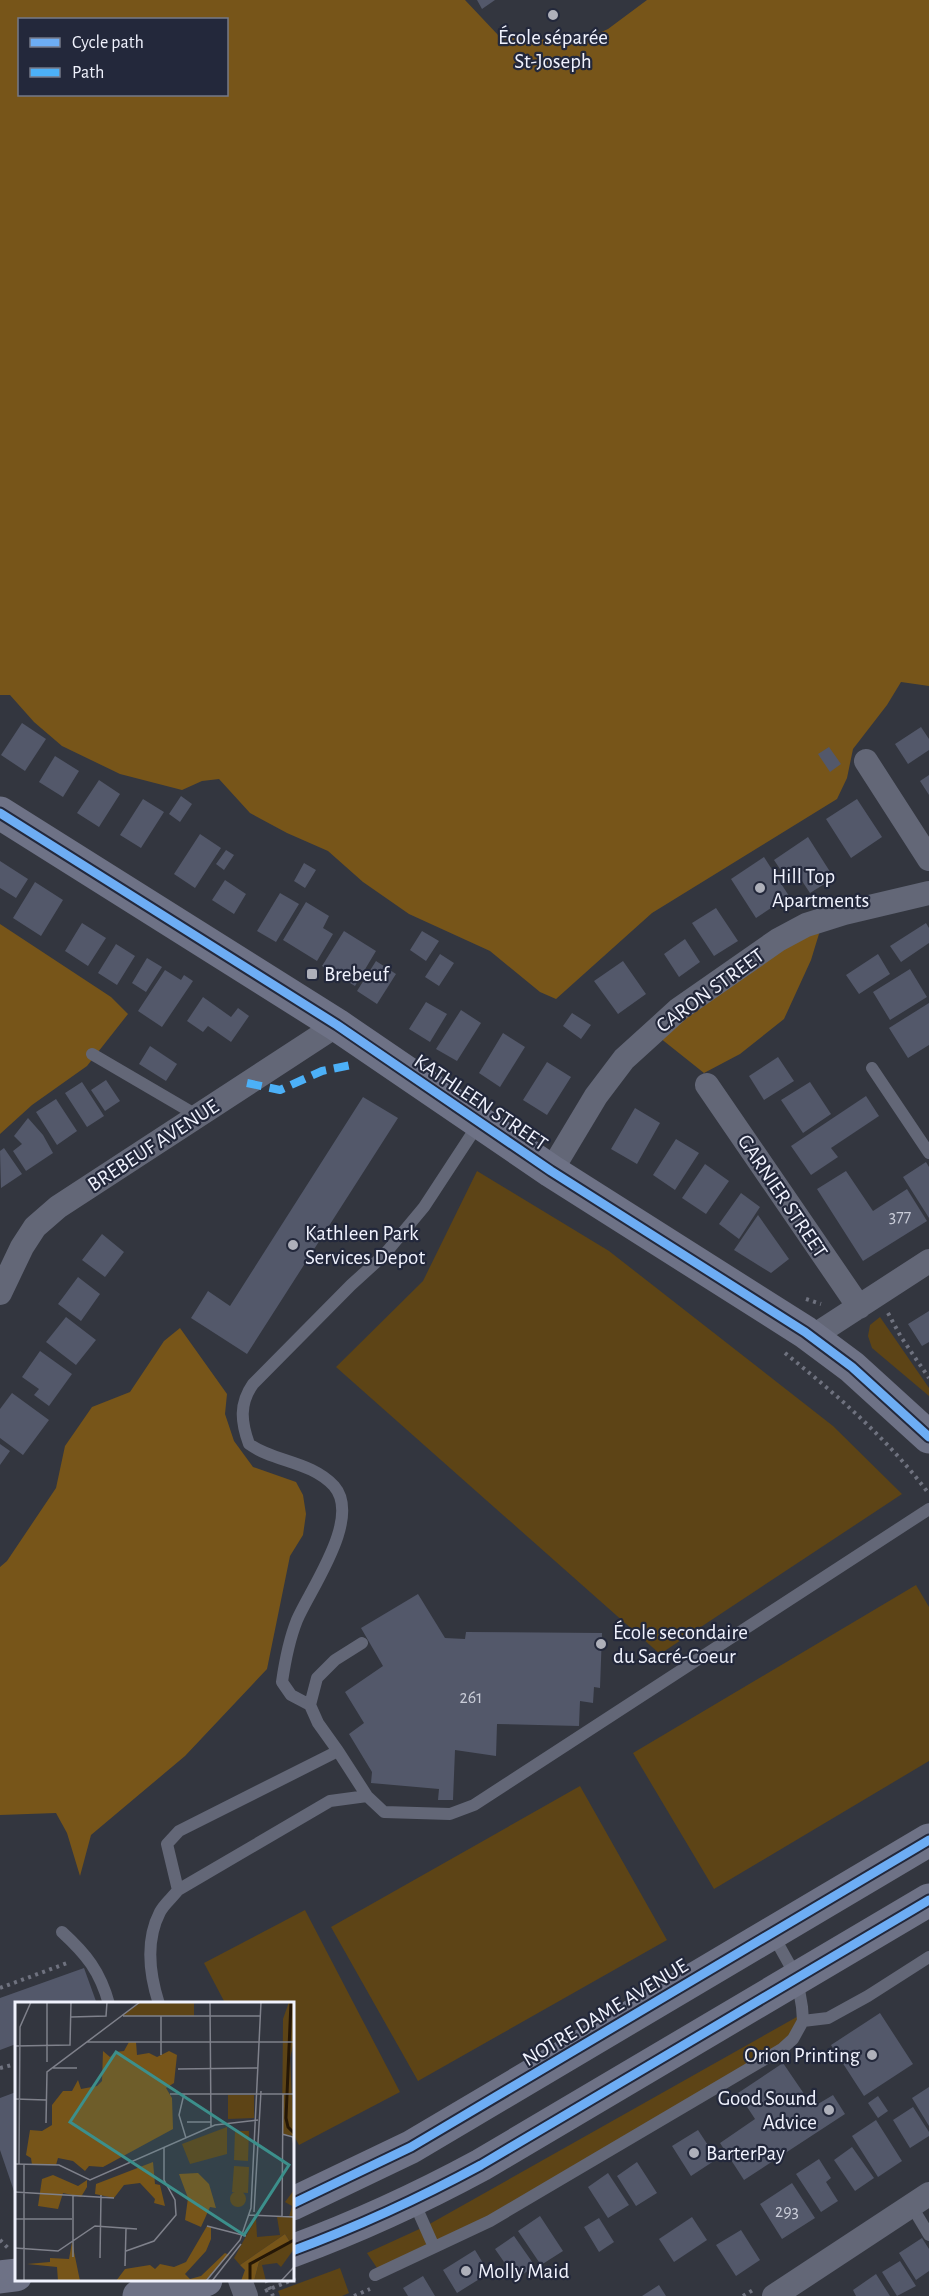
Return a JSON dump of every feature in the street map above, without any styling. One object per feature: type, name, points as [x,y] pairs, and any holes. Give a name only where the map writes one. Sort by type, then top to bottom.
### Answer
[{"type":"main road","name":"KATHLEEN STREET","points":[[0,813],[336,1025],[551,1171],[812,1337],[860,1374],[929,1437]]},
{"type":"main road","name":"NOTRE DAME AVENUE","points":[[294,2203],[411,2147],[929,1840]]},
{"type":"main road","points":[[294,2250],[343,2232],[481,2165],[929,1900]]},
{"type":"main road","points":[[139,2296],[202,2281]]},
{"type":"street","points":[[866,761],[929,859]]},
{"type":"street","name":"CARON STREET","points":[[551,1171],[596,1096],[624,1059],[688,1002],[778,940],[806,925],[844,913],[929,893]]},
{"type":"street","name":"BREBEUF AVENUE","points":[[0,1293],[22,1247],[35,1227],[58,1207],[336,1025]]},
{"type":"street","name":"GARNIER STREET","points":[[707,1085],[861,1298]]},
{"type":"street","points":[[812,1337],[861,1298],[929,1261]]},
{"type":"street","points":[[774,2296],[920,2199]]},
{"type":"street","points":[[240,2281],[246,2296]]},
{"type":"lane","points":[[93,1054],[198,1116]]},
{"type":"lane","points":[[872,1068],[929,1154]]},
{"type":"lane","points":[[310,1705],[291,1695],[282,1682],[286,1654],[297,1620],[340,1536],[342,1498],[333,1486],[319,1474],[279,1457],[261,1453],[249,1444],[243,1419],[245,1396],[253,1384],[384,1255],[424,1207],[479,1122]]},
{"type":"lane","points":[[362,1643],[335,1660],[316,1678],[310,1705],[318,1723],[367,1796],[384,1812],[450,1814],[474,1805],[929,1509]]},
{"type":"lane","points":[[178,1890],[168,1844],[179,1831],[338,1751]]},
{"type":"lane","points":[[158,2002],[154,1988],[149,1946],[161,1910],[178,1890],[330,1801],[367,1796]]},
{"type":"lane","points":[[62,1932],[87,1956],[104,1984],[108,2002]]},
{"type":"lane","points":[[375,2275],[490,2221],[782,2049],[793,2040],[803,2021],[797,1978],[772,1934]]},
{"type":"lane","points":[[803,2021],[828,2018],[868,1996],[929,1957]]},
{"type":"lane","points":[[920,2199],[929,2235]]},
{"type":"lane","points":[[413,2200],[434,2247]]},
{"type":"path","points":[[799,1296],[814,1303],[828,1305],[861,1298],[929,1378]]},
{"type":"path","points":[[0,1988],[87,1956]]},
{"type":"path","points":[[0,2068],[15,2064]]},
{"type":"path","points":[[0,2240],[9,2267]]},
{"type":"path","points":[[266,2281],[273,2296]]},
{"type":"shaded area","points":[[0,0],[465,0],[498,35],[578,43],[608,29],[647,0],[929,0],[929,686],[901,682],[887,705],[853,749],[847,778],[837,799],[652,913],[556,999],[540,992],[490,951],[409,914],[363,882],[328,851],[250,813],[219,779],[202,781],[182,790],[120,774],[62,746],[34,722],[10,695],[0,695]]},
{"type":"shaded area","points":[[0,924],[111,997],[128,1014],[87,1066],[32,1105],[0,1134]]},
{"type":"shaded area","points":[[822,924],[811,960],[784,1019],[740,1054],[704,1073],[655,1034]]},
{"type":"shaded area","points":[[477,1171],[609,1251],[833,1426],[902,1494],[660,1654],[336,1367],[423,1281]]},
{"type":"shaded area","points":[[880,1317],[929,1388],[929,1396],[872,1348],[868,1336],[870,1325]]},
{"type":"shaded area","points":[[180,1328],[227,1394],[225,1414],[234,1441],[253,1467],[296,1482],[303,1495],[306,1514],[303,1535],[290,1556],[267,1669],[185,1756],[91,1835],[80,1876],[67,1833],[56,1813],[0,1815],[0,1567],[7,1561],[56,1488],[65,1446],[92,1407],[130,1392],[164,1341]]},
{"type":"shaded area","points":[[916,1585],[929,1607],[929,1761],[714,1889],[633,1753]]},
{"type":"shaded area","points":[[580,1786],[667,1940],[418,2081],[331,1927]]},
{"type":"shaded area","points":[[305,1910],[400,2092],[299,2145],[294,2136],[294,2002],[224,2002],[204,1963]]},
{"type":"shaded area","points":[[802,2014],[792,2039],[490,2220],[379,2271],[367,2253],[426,2226]]},
{"type":"shaded area","points":[[340,2268],[349,2293],[342,2296],[280,2296],[278,2291]]},
{"type":"building","points":[[477,0],[495,0],[482,9]]},
{"type":"building","points":[[22,723],[46,739],[25,771],[1,755]]},
{"type":"building","points":[[921,727],[929,739],[929,750],[908,764],[895,744]]},
{"type":"building","points":[[829,747],[841,764],[830,772],[818,754]]},
{"type":"building","points":[[55,756],[79,771],[63,797],[39,782]]},
{"type":"building","points":[[929,775],[929,795],[920,781]]},
{"type":"building","points":[[99,780],[120,794],[99,827],[77,813]]},
{"type":"building","points":[[181,796],[192,804],[180,822],[169,814]]},
{"type":"building","points":[[143,799],[164,812],[141,848],[120,835]]},
{"type":"building","points":[[857,799],[882,837],[851,858],[826,819]]},
{"type":"building","points":[[200,834],[221,848],[195,888],[174,874]]},
{"type":"building","points":[[808,837],[834,878],[810,893],[796,872],[786,878],[774,860]]},
{"type":"building","points":[[226,850],[234,855],[224,870],[216,864]]},
{"type":"building","name":"Hill Top Apartments","points":[[764,857],[789,896],[756,918],[731,879]]},
{"type":"building","points":[[0,861],[28,879],[16,898],[0,888]]},
{"type":"building","points":[[304,863],[316,870],[305,888],[294,881]]},
{"type":"building","points":[[225,880],[246,894],[234,914],[212,900]]},
{"type":"building","points":[[35,882],[63,900],[41,936],[13,918]]},
{"type":"building","points":[[280,893],[299,904],[276,942],[257,931]]},
{"type":"building","points":[[306,902],[329,916],[323,928],[333,934],[317,961],[283,940]]},
{"type":"building","points":[[716,908],[738,941],[714,956],[692,923]]},
{"type":"building","points":[[82,923],[106,938],[88,966],[65,951]]},
{"type":"building","points":[[926,923],[929,928],[929,943],[901,962],[890,946]]},
{"type":"building","points":[[344,931],[376,951],[355,986],[322,966]]},
{"type":"building","points":[[422,931],[439,941],[426,961],[410,950]]},
{"type":"building","points":[[685,939],[700,962],[679,977],[664,954]]},
{"type":"building","points":[[116,944],[135,956],[117,985],[98,973]]},
{"type":"building","points":[[440,954],[454,963],[439,986],[425,977]]},
{"type":"building","points":[[878,954],[890,974],[859,994],[846,975]]},
{"type":"building","points":[[147,958],[162,967],[146,992],[132,983]]},
{"type":"building","points":[[376,961],[396,974],[377,1004],[357,991]]},
{"type":"building","points":[[623,961],[646,994],[618,1014],[594,981]]},
{"type":"building","points":[[910,969],[927,997],[890,1020],[873,992]]},
{"type":"building","points":[[165,970],[181,980],[184,975],[193,981],[162,1027],[138,1011]]},
{"type":"building","points":[[203,997],[231,1017],[238,1008],[249,1016],[231,1042],[208,1026],[203,1032],[187,1021]]},
{"type":"building","points":[[426,1002],[447,1014],[430,1042],[409,1029]]},
{"type":"building","points":[[929,1003],[929,1045],[908,1058],[889,1028]]},
{"type":"building","points":[[461,1010],[481,1023],[457,1061],[436,1049]]},
{"type":"building","points":[[572,1013],[591,1025],[581,1039],[563,1026]]},
{"type":"building","points":[[503,1033],[525,1047],[500,1087],[479,1073]]},
{"type":"building","points":[[150,1046],[177,1064],[166,1081],[139,1064]]},
{"type":"building","points":[[778,1057],[794,1081],[764,1100],[749,1076]]},
{"type":"building","points":[[547,1062],[571,1077],[547,1115],[523,1100]]},
{"type":"building","points":[[106,1080],[120,1101],[105,1111],[91,1090]]},
{"type":"building","points":[[82,1082],[104,1116],[87,1127],[65,1093]]},
{"type":"building","points":[[810,1082],[831,1114],[803,1133],[781,1100]]},
{"type":"building","points":[[866,1096],[879,1116],[831,1148],[838,1157],[811,1175],[791,1146]]},
{"type":"building","name":"Kathleen Park Services Depot","points":[[363,1097],[398,1118],[247,1354],[191,1318],[208,1291],[230,1306]]},
{"type":"building","points":[[56,1099],[77,1131],[57,1145],[36,1112]]},
{"type":"building","points":[[635,1108],[660,1123],[637,1164],[611,1149]]},
{"type":"building","points":[[28,1118],[43,1135],[53,1153],[26,1171],[13,1151],[22,1144],[14,1136]]},
{"type":"building","points":[[676,1139],[699,1153],[675,1190],[653,1175]]},
{"type":"building","points":[[4,1148],[22,1174],[1,1188],[0,1151]]},
{"type":"building","points":[[926,1162],[929,1167],[929,1218],[903,1177]]},
{"type":"building","points":[[705,1164],[729,1181],[706,1214],[682,1198]]},
{"type":"building","points":[[846,1171],[873,1211],[907,1189],[927,1221],[863,1261],[817,1189]]},
{"type":"building","points":[[741,1193],[760,1207],[739,1239],[719,1224]]},
{"type":"building","points":[[758,1215],[789,1259],[771,1273],[734,1250]]},
{"type":"building","points":[[102,1234],[124,1252],[105,1277],[82,1260]]},
{"type":"building","points":[[78,1277],[100,1294],[81,1321],[58,1304]]},
{"type":"building","points":[[929,1311],[929,1342],[922,1346],[908,1324]]},
{"type":"building","points":[[66,1317],[96,1340],[76,1365],[46,1342]]},
{"type":"building","points":[[40,1351],[72,1374],[49,1406],[34,1395],[39,1389],[22,1377]]},
{"type":"building","points":[[12,1393],[49,1420],[23,1455],[0,1438],[0,1409]]},
{"type":"building","points":[[0,1444],[10,1451],[0,1465]]},
{"type":"building","points":[[418,1594],[445,1638],[465,1639],[466,1632],[602,1633],[600,1688],[594,1687],[593,1703],[580,1701],[579,1726],[497,1724],[496,1756],[455,1750],[453,1800],[438,1800],[439,1789],[371,1783],[372,1772],[349,1734],[364,1723],[345,1692],[383,1666],[361,1628]]},
{"type":"building","points":[[84,1968],[96,2002],[15,2002],[15,2044],[0,2050],[0,1998]]},
{"type":"building","name":"Orion Printing","points":[[880,2013],[913,2064],[864,2096],[831,2045]]},
{"type":"building","points":[[783,2063],[813,2107],[833,2095],[845,2114],[744,2180],[720,2143],[755,2119],[738,2093]]},
{"type":"building","points":[[929,2087],[929,2126],[912,2098]]},
{"type":"building","points":[[15,2092],[15,2194],[0,2150],[0,2098]]},
{"type":"building","points":[[878,2096],[888,2111],[878,2118],[868,2103]]},
{"type":"building","points":[[913,2107],[929,2132],[929,2136],[910,2148],[893,2120]]},
{"type":"building","points":[[876,2120],[902,2161],[878,2177],[852,2136]]},
{"type":"building","name":"BarterPay","points":[[698,2130],[717,2159],[691,2176],[672,2146]]},
{"type":"building","points":[[852,2147],[874,2178],[855,2191],[834,2160]]},
{"type":"building","points":[[819,2159],[831,2178],[826,2182],[838,2201],[821,2212],[796,2174]]},
{"type":"building","points":[[637,2162],[657,2193],[636,2206],[617,2176]]},
{"type":"building","points":[[608,2173],[629,2205],[608,2218],[588,2187]]},
{"type":"building","points":[[792,2183],[815,2218],[782,2239],[760,2204]]},
{"type":"building","points":[[540,2216],[563,2251],[541,2265],[518,2231]]},
{"type":"building","points":[[692,2217],[707,2240],[674,2262],[659,2239]]},
{"type":"building","points":[[599,2218],[614,2242],[599,2252],[584,2227]]},
{"type":"building","points":[[741,2230],[760,2260],[736,2276],[716,2245]]},
{"type":"building","points":[[514,2236],[535,2266],[516,2279],[495,2249]]},
{"type":"building","points":[[922,2238],[929,2249],[929,2271],[916,2280],[899,2253]]},
{"type":"building","name":"Molly Maid","points":[[475,2250],[489,2273],[457,2293],[443,2270]]},
{"type":"building","points":[[900,2261],[916,2286],[897,2296],[882,2272]]},
{"type":"building","points":[[876,2274],[890,2296],[856,2296],[853,2290]]},
{"type":"building","points":[[423,2276],[435,2296],[408,2296],[403,2288]]},
{"type":"building","points":[[659,2285],[666,2296],[642,2296]]},
{"type":"marked path","points":[[247,1083],[280,1090],[322,1071],[351,1065]]},
{"type":"cycle path","points":[[0,813],[337,1025],[551,1171],[805,1332],[852,1367],[929,1437]]},
{"type":"cycle path","points":[[294,2203],[411,2147],[929,1840]]},
{"type":"cycle path","points":[[294,2250],[388,2211],[481,2165],[929,1900]]},
{"type":"place","name":"École séparée St-Joseph","points":[[553,15]]},
{"type":"place","name":"Hill Top Apartments","points":[[760,888]]},
{"type":"place","name":"Brebeuf","points":[[312,974]]},
{"type":"place","name":"Kathleen Park Services Depot","points":[[293,1245]]},
{"type":"place","name":"École secondaire du Sacré-Coeur","points":[[601,1644]]},
{"type":"place","name":"Orion Printing","points":[[872,2055]]},
{"type":"place","name":"Good Sound Advice","points":[[829,2110]]},
{"type":"place","name":"BarterPay","points":[[694,2153]]},
{"type":"place","name":"Molly Maid","points":[[466,2271]]}]
